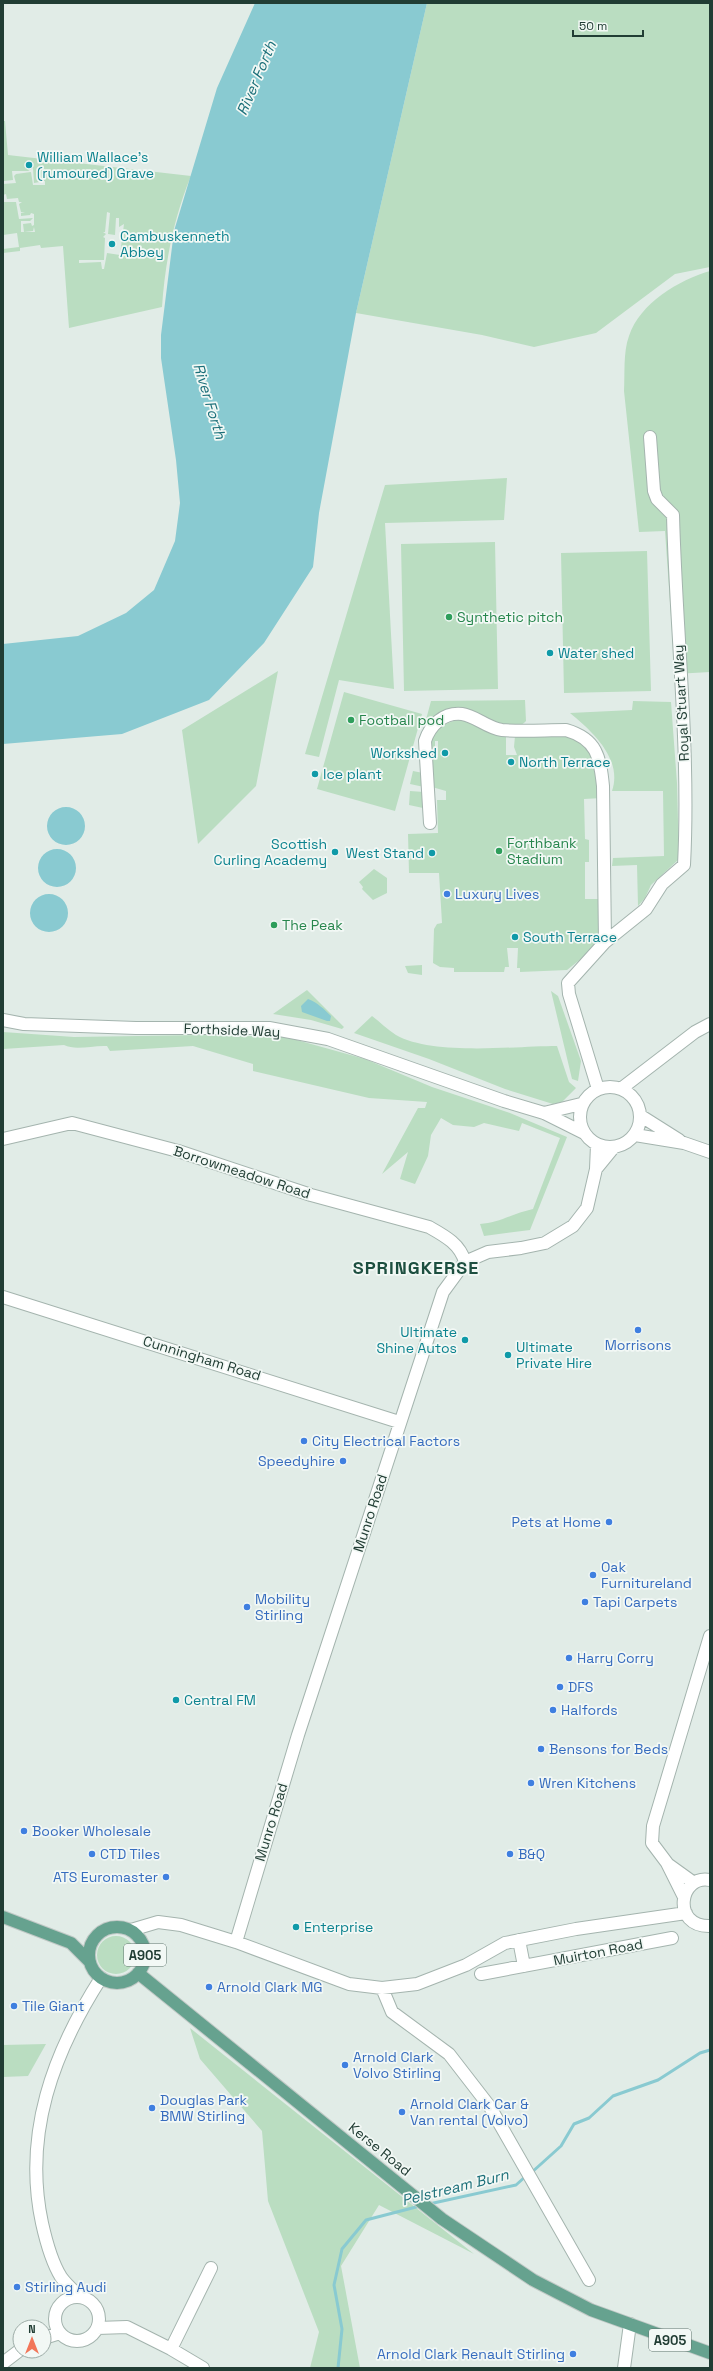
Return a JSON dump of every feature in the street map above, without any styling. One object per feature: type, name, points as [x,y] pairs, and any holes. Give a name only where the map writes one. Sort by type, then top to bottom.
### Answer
[{"type":"main road","points":[[3,1917],[71,1943],[90,1962],[101,1978]]},
{"type":"main road","name":"A905","points":[[71,1943],[113,1927],[130,1930],[137,1935],[145,1950],[143,1966],[138,1973],[132,1979],[121,1983],[109,1982],[101,1978]]},
{"type":"main road","points":[[90,1962],[90,1947],[97,1934]]},
{"type":"main road","name":"Kerse Road","points":[[138,1973],[442,2219],[533,2280],[591,2310],[710,2353]]},
{"type":"street","name":"Royal Stuart Way","points":[[598,1089],[569,994],[568,984],[605,942],[646,909],[662,884],[684,865],[686,828],[673,515],[657,498],[654,491],[650,437]]},
{"type":"street","points":[[430,823],[425,740],[428,731],[435,723],[453,715],[462,714],[484,725],[502,730],[566,730],[577,733],[596,750],[601,760],[604,830],[605,942]]},
{"type":"street","name":"Forthside Way","points":[[3,1020],[24,1024],[136,1028],[269,1028],[349,1045],[504,1101],[544,1112],[584,1133]]},
{"type":"street","points":[[622,1088],[696,1032],[710,1024]]},
{"type":"street","points":[[612,1086],[622,1088],[635,1098],[641,1116],[635,1135],[628,1142],[614,1147],[597,1145],[584,1133],[580,1123],[581,1104],[598,1089],[612,1086]]},
{"type":"street","name":"Forthside Way","points":[[544,1112],[581,1104]]},
{"type":"street","points":[[641,1116],[684,1143]]},
{"type":"street","name":"Borrowmeadow Road","points":[[3,1139],[72,1123],[178,1151],[311,1195],[429,1227],[446,1236],[461,1250],[465,1262]]},
{"type":"street","points":[[635,1135],[684,1143],[710,1152]]},
{"type":"street","points":[[465,1262],[488,1252],[545,1243],[573,1226],[587,1208],[596,1169],[597,1145]]},
{"type":"street","points":[[596,1169],[614,1147]]},
{"type":"street","name":"Munro Road","points":[[236,1942],[291,1756],[399,1422],[443,1292],[465,1262]]},
{"type":"street","name":"Cunningham Road","points":[[3,1296],[399,1422]]},
{"type":"street","points":[[684,1897],[667,1863],[652,1843],[653,1826],[710,1636]]},
{"type":"street","points":[[667,1863],[694,1883]]},
{"type":"street","points":[[709,1878],[694,1883],[684,1897],[683,1908],[686,1914],[696,1924],[710,1926]]},
{"type":"street","points":[[130,1930],[158,1922],[181,1925],[236,1942],[349,1984],[382,1988],[417,1984],[466,1965],[494,1948],[519,1940],[576,1929],[686,1914]]},
{"type":"street","name":"Muirton Road","points":[[481,1974],[672,1938]]},
{"type":"street","points":[[519,1940],[524,1966]]},
{"type":"street","points":[[80,2297],[70,2298],[58,2308],[54,2319],[60,2333],[67,2339],[82,2341],[93,2334],[97,2328],[98,2314],[95,2307],[87,2300],[80,2297],[61,2276],[47,2246],[38,2201],[35,2167],[38,2129],[50,2081],[89,1998],[101,1978]]},
{"type":"street","points":[[382,1988],[392,2012],[449,2054],[490,2107],[553,2213],[588,2280]]},
{"type":"street","points":[[171,2349],[211,2268]]},
{"type":"street","points":[[624,2368],[630,2324]]},
{"type":"street","points":[[97,2328],[127,2327],[171,2349],[203,2368]]},
{"type":"street","points":[[52,2336],[60,2333]]},
{"type":"street","points":[[3,2363],[12,2356]]},
{"type":"green space","points":[[427,3],[710,3],[710,267],[675,274],[596,333],[534,347],[482,335],[356,313]]},
{"type":"green space","points":[[3,121],[5,121],[8,155],[191,176],[180,207],[171,240],[165,273],[162,307],[69,328],[63,246],[41,248],[40,245],[20,248],[20,251],[3,253],[3,249],[19,247],[17,233],[3,235],[3,202],[16,202],[19,219],[33,218],[30,221],[21,221],[21,232],[24,232],[23,224],[31,223],[32,226],[34,225],[34,214],[31,213],[30,215],[21,216],[21,213],[25,212],[21,212],[19,204],[22,202],[19,202],[18,198],[7,199],[6,194],[3,195],[3,184],[16,183],[14,176],[16,174],[31,172],[33,185],[45,185],[45,181],[34,183],[33,168],[28,171],[12,171],[13,180],[4,181]],"holes":[[[107,212],[110,213],[108,234],[115,235],[116,218],[119,218],[119,227],[124,224],[120,255],[107,253],[104,269],[102,269],[101,262],[79,263],[79,260],[104,260],[105,238],[103,237],[106,234],[103,232],[105,232]]]},
{"type":"green space","points":[[710,271],[710,672],[675,674],[665,531],[639,532],[624,391],[625,356],[627,342],[634,324],[651,303],[662,294],[686,280]]},
{"type":"green space","points":[[507,478],[504,520],[385,523],[394,689],[339,680],[319,757],[305,754],[385,485]]},
{"type":"green space","name":"Synthetic pitch","points":[[495,542],[498,689],[404,691],[401,544]]},
{"type":"green space","points":[[647,551],[651,691],[564,693],[561,553]]},
{"type":"green space","points":[[278,671],[256,786],[198,844],[182,730]]},
{"type":"green space","points":[[344,692],[422,714],[395,811],[317,789]]},
{"type":"green space","points":[[525,700],[526,721],[520,725],[512,727],[492,724],[456,713],[420,742],[431,701]]},
{"type":"green space","points":[[633,701],[671,702],[677,783],[679,859],[651,885],[645,898],[638,906],[637,865],[612,866],[613,858],[664,856],[663,791],[612,791],[614,779],[613,768],[609,757],[596,737],[570,713],[632,710]]},
{"type":"green space","name":"Forthbank Stadium","points":[[462,719],[506,737],[506,755],[517,755],[514,747],[515,736],[572,737],[592,751],[602,798],[584,799],[585,839],[589,840],[589,862],[585,862],[585,899],[602,899],[600,939],[582,958],[567,970],[520,972],[520,968],[517,968],[518,948],[507,948],[509,967],[505,967],[504,972],[454,972],[454,968],[440,967],[433,963],[434,929],[437,924],[442,923],[439,873],[409,873],[408,834],[438,833],[437,800],[446,800],[446,791],[432,787],[432,757],[438,757],[438,741],[435,741],[435,749],[431,748],[432,736],[445,724]]},
{"type":"green space","points":[[413,771],[423,773],[424,787],[410,784]]},
{"type":"green space","points":[[410,791],[424,792],[423,808],[409,805]]},
{"type":"green space","points":[[374,869],[387,878],[387,893],[373,900],[362,889],[363,887],[359,882]]},
{"type":"green space","points":[[422,965],[422,975],[408,973],[405,966]]},
{"type":"green space","points":[[307,990],[344,1027],[342,1029],[311,1020],[273,1014]]},
{"type":"green space","points":[[551,991],[558,996],[581,1061],[578,1081],[572,1079]]},
{"type":"green space","points":[[372,1016],[396,1035],[412,1042],[431,1046],[452,1048],[497,1048],[557,1046],[569,1082],[576,1088],[562,1102],[553,1104],[505,1089],[429,1059],[354,1033]]},
{"type":"green space","points":[[3,1032],[74,1037],[203,1035],[286,1037],[365,1059],[432,1087],[510,1113],[567,1137],[530,1230],[484,1236],[480,1224],[494,1222],[533,1209],[560,1138],[522,1123],[519,1131],[484,1123],[474,1127],[453,1125],[441,1118],[431,1135],[428,1156],[415,1184],[400,1179],[408,1152],[382,1174],[418,1108],[425,1108],[427,1102],[369,1098],[253,1071],[253,1064],[193,1046],[110,1051],[107,1046],[74,1048],[64,1045],[3,1049]]},
{"type":"green space","points":[[112,1936],[120,1936],[130,1941],[134,1948],[134,1962],[130,1969],[120,1974],[112,1974],[102,1969],[100,1966],[97,1959],[97,1951],[102,1941],[105,1939]]},
{"type":"green space","points":[[190,2028],[474,2254],[379,2205],[341,2266],[360,2368],[310,2368],[319,2332],[268,2201],[262,2131],[200,2059]]},
{"type":"green space","points":[[46,2044],[28,2076],[3,2077],[3,2045]]},
{"type":"water","name":"River Forth","points":[[255,3],[427,3],[356,313],[319,513],[313,567],[264,643],[209,700],[122,734],[3,744],[3,644],[78,636],[126,613],[154,590],[175,541],[180,503],[176,460],[161,358],[161,335],[174,231],[217,88]]},
{"type":"water","points":[[62,807],[70,807],[80,812],[84,819],[84,833],[80,840],[70,845],[62,845],[52,840],[50,837],[47,830],[47,822],[52,812],[55,810]]},
{"type":"water","points":[[53,849],[61,849],[71,854],[75,861],[75,875],[71,882],[61,887],[53,887],[43,882],[41,879],[38,872],[38,864],[43,854],[46,852]]},
{"type":"water","points":[[45,894],[53,894],[63,899],[67,906],[67,920],[63,927],[53,932],[45,932],[35,927],[33,924],[30,917],[30,909],[35,899],[38,897]]},
{"type":"water","points":[[308,999],[318,1004],[331,1016],[330,1021],[302,1012],[301,1006]]},
{"type":"waterway","name":"Pelstream Burn","points":[[531,2173],[561,2146],[574,2124],[589,2118],[613,2096],[658,2080],[700,2053],[710,2050]]},
{"type":"waterway","name":"Pelstream Burn","points":[[429,2204],[516,2185],[526,2176]]},
{"type":"waterway","name":"Pelstream Burn","points":[[338,2368],[342,2329],[334,2285],[342,2249],[366,2220],[420,2206]]},
{"type":"place","name":"William Wallace's (rumoured) Grave","points":[[29,165]]},
{"type":"place","name":"Cambuskenneth Abbey","points":[[112,244]]},
{"type":"place","name":"Synthetic pitch","points":[[449,617]]},
{"type":"place","name":"Water shed","points":[[550,653]]},
{"type":"place","name":"Football pod","points":[[351,720]]},
{"type":"place","name":"Workshed","points":[[445,753]]},
{"type":"place","name":"North Terrace","points":[[511,762]]},
{"type":"place","name":"Ice plant","points":[[315,774]]},
{"type":"place","name":"Forthbank Stadium","points":[[499,851]]},
{"type":"place","name":"Scottish Curling Academy","points":[[335,852]]},
{"type":"place","name":"West Stand","points":[[432,853]]},
{"type":"place","name":"Luxury Lives","points":[[447,894]]},
{"type":"place","name":"The Peak","points":[[274,925]]},
{"type":"place","name":"South Terrace","points":[[515,937]]},
{"type":"place","name":"Morrisons","points":[[638,1330]]},
{"type":"place","name":"Ultimate Shine Autos","points":[[465,1340]]},
{"type":"place","name":"Ultimate Private Hire","points":[[508,1355]]},
{"type":"place","name":"City Electrical Factors","points":[[304,1441]]},
{"type":"place","name":"Speedyhire","points":[[343,1461]]},
{"type":"place","name":"Pets at Home","points":[[609,1522]]},
{"type":"place","name":"Oak Furnitureland","points":[[593,1575]]},
{"type":"place","name":"Tapi Carpets","points":[[585,1602]]},
{"type":"place","name":"Mobility Stirling","points":[[247,1607]]},
{"type":"place","name":"Harry Corry","points":[[569,1658]]},
{"type":"place","name":"DFS","points":[[560,1687]]},
{"type":"place","name":"Central FM","points":[[176,1700]]},
{"type":"place","name":"Halfords","points":[[553,1710]]},
{"type":"place","name":"Bensons for Beds","points":[[541,1749]]},
{"type":"place","name":"Wren Kitchens","points":[[531,1783]]},
{"type":"place","name":"Booker Wholesale","points":[[24,1831]]},
{"type":"place","name":"CTD Tiles","points":[[92,1854]]},
{"type":"place","name":"B&Q","points":[[510,1854]]},
{"type":"place","name":"ATS Euromaster","points":[[166,1877]]},
{"type":"place","name":"Enterprise","points":[[296,1927]]},
{"type":"place","name":"Arnold Clark MG","points":[[209,1987]]},
{"type":"place","name":"Tile Giant","points":[[14,2006]]},
{"type":"place","name":"Arnold Clark Volvo Stirling","points":[[345,2065]]},
{"type":"place","name":"Douglas Park BMW Stirling","points":[[152,2108]]},
{"type":"place","name":"Arnold Clark Car & Van rental (Volvo)","points":[[402,2112]]},
{"type":"place","name":"Stirling Audi","points":[[17,2287]]},
{"type":"place","name":"Arnold Clark Renault Stirling","points":[[573,2354]]},
{"type":"district","name":"SPRINGKERSE","points":[[416,1267]]}]
